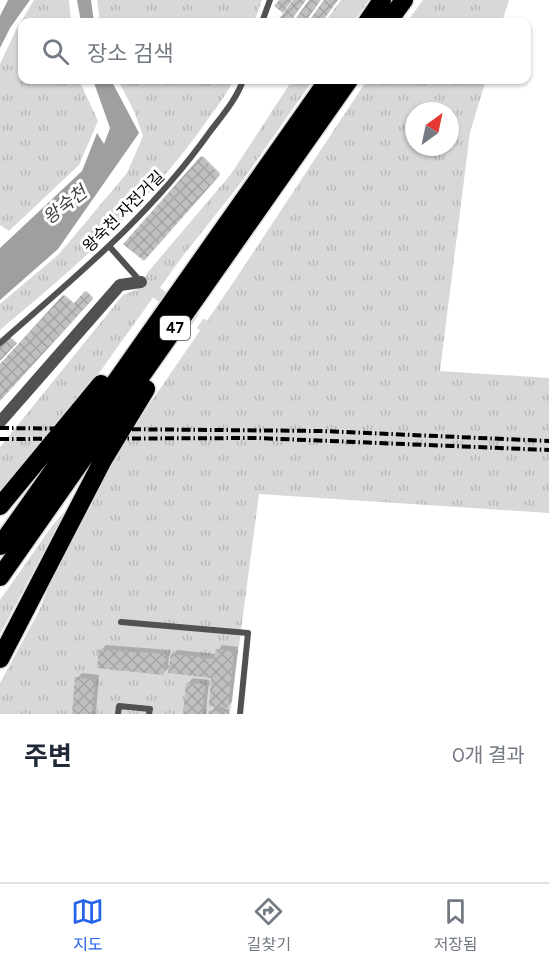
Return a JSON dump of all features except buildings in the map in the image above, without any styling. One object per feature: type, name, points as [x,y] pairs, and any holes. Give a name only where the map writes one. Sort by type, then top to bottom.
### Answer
[{"type":"highway","points":[[370,18],[382,0]]},
{"type":"highway","points":[[391,18],[404,0]]},
{"type":"highway","name":"47","points":[[0,577],[221,247],[325,84]]},
{"type":"highway","name":"47","points":[[0,546],[221,247],[346,84]]},
{"type":"highway","points":[[0,506],[221,247]]},
{"type":"highway","points":[[2,653],[103,460],[221,247]]},
{"type":"street","points":[[0,422],[120,285],[141,282]]},
{"type":"lane","points":[[263,18],[270,0]]},
{"type":"lane","name":"왕숙천 자전거길","points":[[0,343],[110,246],[168,188],[227,108],[241,84]]},
{"type":"lane","points":[[110,246],[141,282]]},
{"type":"lane","points":[[121,622],[248,633],[240,714]]},
{"type":"lane","points":[[118,714],[119,706],[150,709],[149,714]]},
{"type":"green space","points":[[34,0],[69,0],[71,18],[23,18]]},
{"type":"green space","points":[[97,0],[262,0],[255,18],[99,18]]},
{"type":"green space","points":[[341,0],[369,0],[356,18],[328,18]]},
{"type":"green space","points":[[423,0],[509,0],[503,18],[410,18]]},
{"type":"green space","points":[[18,27],[18,84],[81,84],[98,121],[79,165],[9,231],[0,225],[0,64]]},
{"type":"green space","points":[[120,84],[232,84],[179,158],[132,211],[81,260],[0,330],[0,304],[59,254],[127,173],[143,136],[134,111]]},
{"type":"green space","points":[[310,84],[243,180],[179,261],[92,383],[0,493],[0,447],[123,295],[138,289],[148,272],[231,174],[289,85]]},
{"type":"green space","points":[[364,84],[485,84],[470,132],[440,371],[549,378],[549,513],[259,494],[230,714],[0,714],[0,683],[38,613],[64,550],[92,496],[144,412],[235,280]]},
{"type":"green space","points":[[66,510],[0,634],[0,600],[52,526]]},
{"type":"water","points":[[8,0],[30,0],[10,28],[0,48],[0,16]]},
{"type":"water","points":[[77,0],[91,0],[93,18],[80,18]]},
{"type":"water","name":"왕숙천","points":[[94,84],[113,84],[139,133],[58,249],[0,300],[0,248],[82,171],[97,133],[104,144],[110,128]]},
{"type":"tunnel","points":[[141,282],[207,328]]},
{"type":"railway","points":[[0,428],[322,431],[549,441]]},
{"type":"railway","points":[[0,439],[257,438],[549,450]]}]
